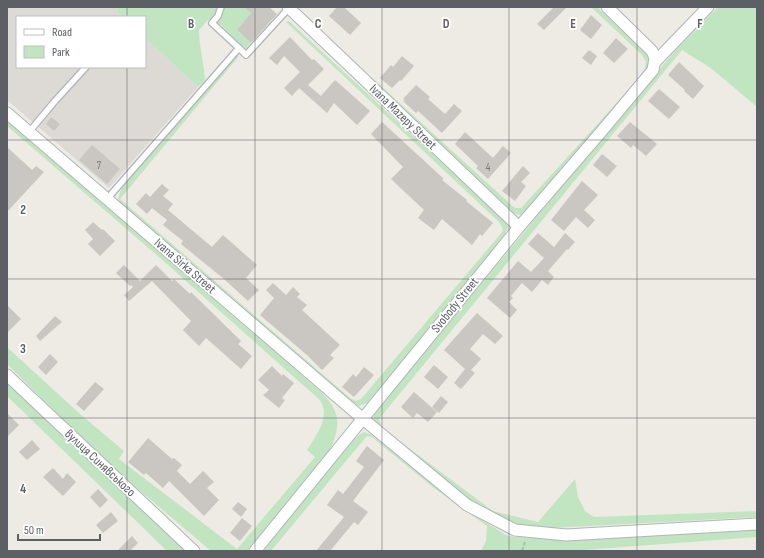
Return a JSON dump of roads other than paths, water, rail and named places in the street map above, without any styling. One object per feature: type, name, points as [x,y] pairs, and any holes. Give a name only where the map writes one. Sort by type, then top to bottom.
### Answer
[{"type":"street","name":"Ivana Mazepy Street","points":[[288,7],[519,227]]},
{"type":"street","points":[[607,7],[649,47],[654,55],[655,62]]},
{"type":"street","name":"Svobody Street","points":[[255,551],[519,227],[654,70],[655,62],[708,7]]},
{"type":"street","name":"Ivana Sirka Street","points":[[7,113],[363,418],[467,505],[515,530],[566,535],[757,524]]},
{"type":"street","name":"вулиця Синявського","points":[[7,375],[194,551]]},
{"type":"lane","points":[[221,7],[218,16],[212,23],[246,55],[288,7]]},
{"type":"lane","points":[[107,199],[238,48]]},
{"type":"lane","points":[[29,132],[85,68]]}]
